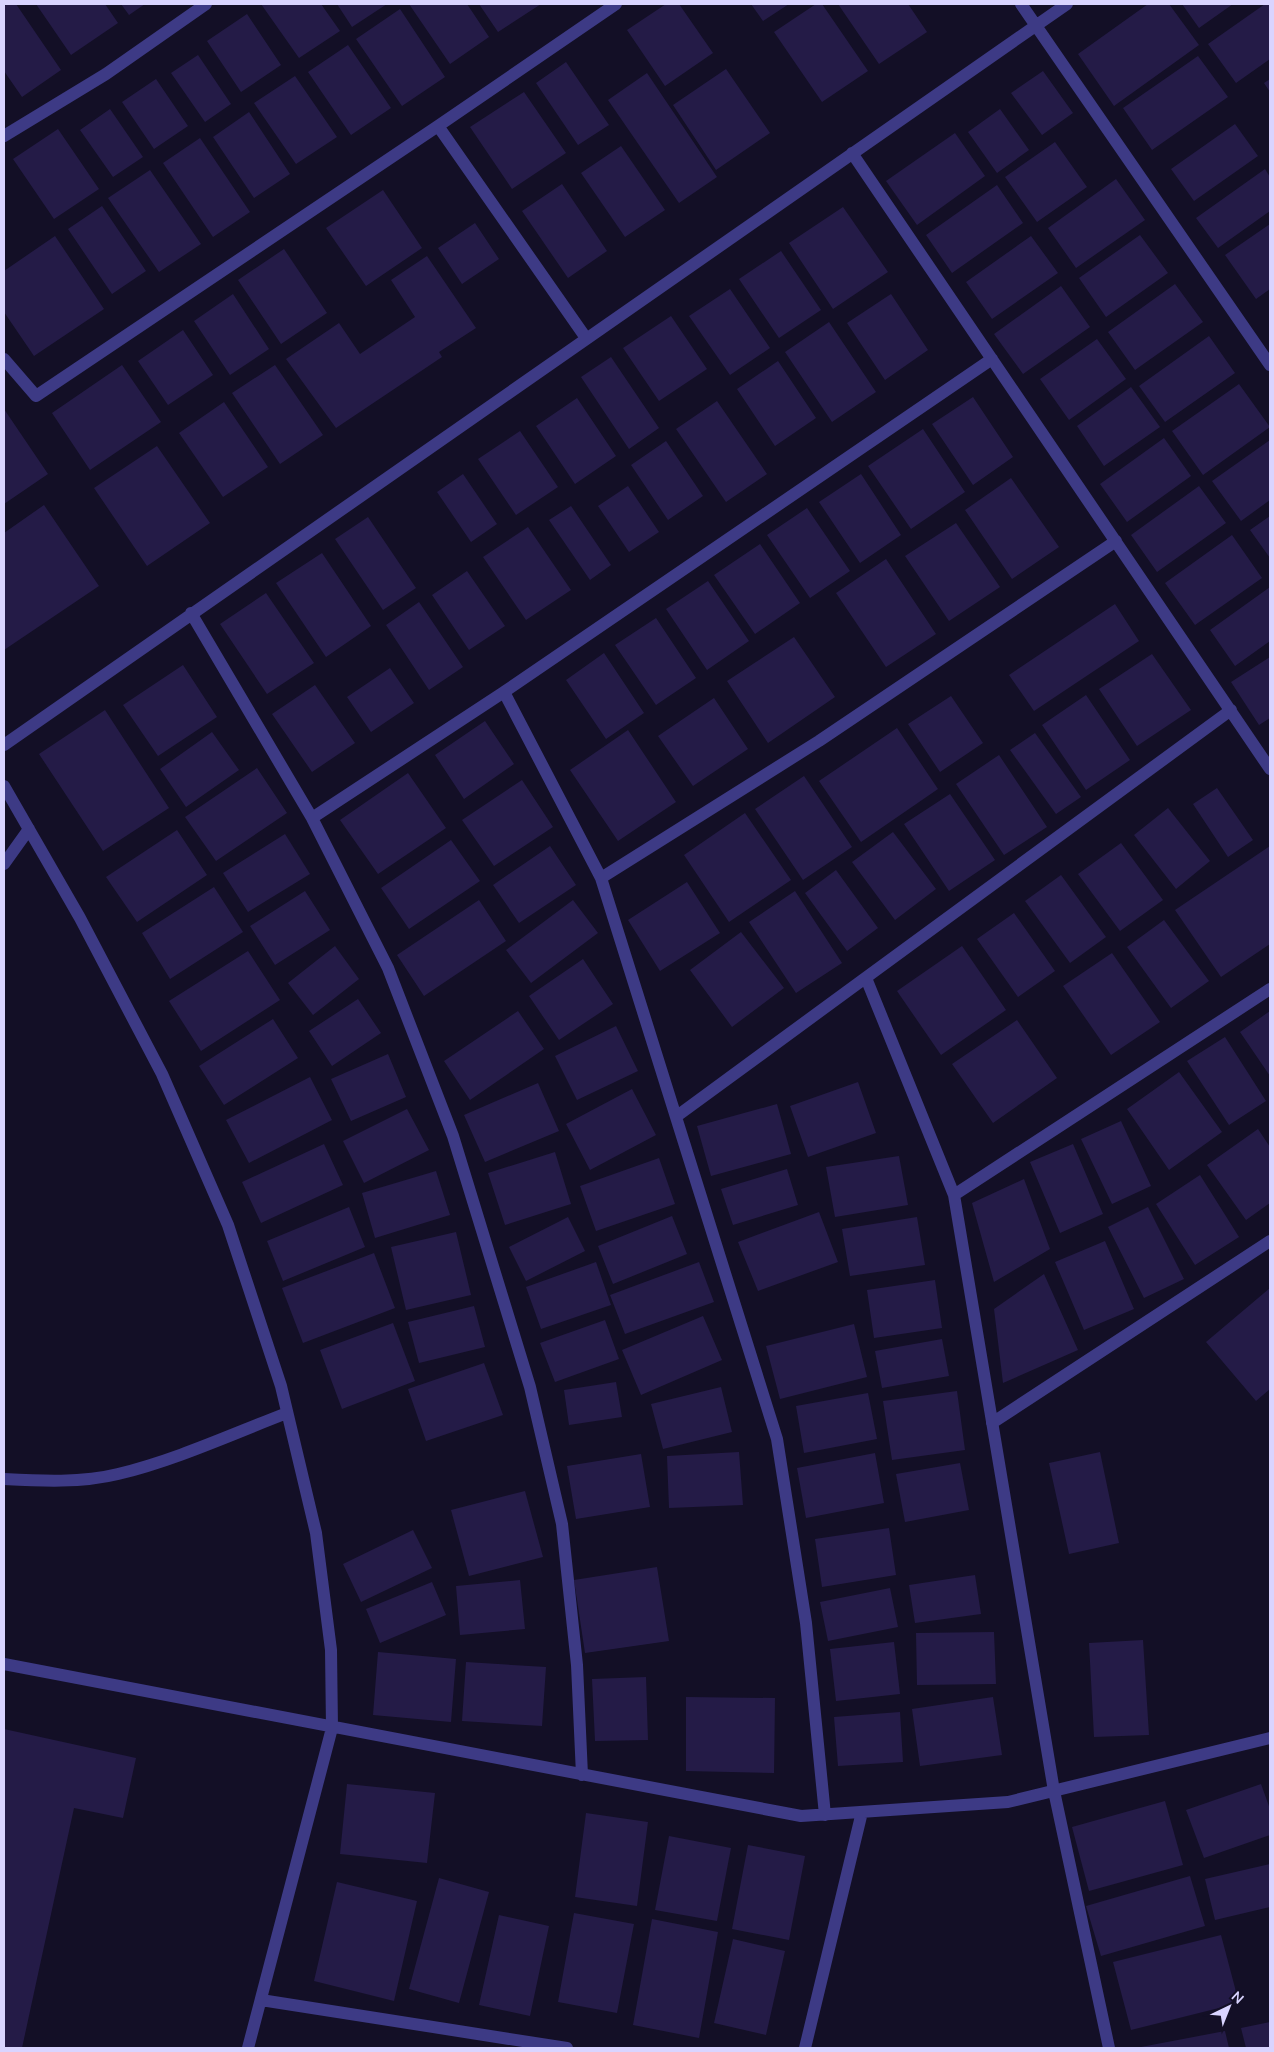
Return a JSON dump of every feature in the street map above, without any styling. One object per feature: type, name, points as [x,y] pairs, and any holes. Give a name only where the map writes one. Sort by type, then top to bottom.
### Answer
[{"type":"street","points":[[4,136],[106,74],[206,4]]},
{"type":"street","points":[[4,359],[36,396],[616,4]]},
{"type":"street","points":[[1021,4],[1270,365]]},
{"type":"street","points":[[4,745],[1067,4]]},
{"type":"street","points":[[438,126],[586,338]]},
{"type":"street","points":[[852,153],[1270,769]]},
{"type":"street","points":[[312,818],[504,692],[992,359]]},
{"type":"street","points":[[601,878],[819,741],[1116,541]]},
{"type":"street","points":[[191,613],[312,818],[388,968],[453,1136],[530,1387],[562,1524],[577,1665],[582,1776]]},
{"type":"street","points":[[504,692],[601,878],[777,1439],[806,1623],[825,1815]]},
{"type":"street","points":[[677,1116],[1231,710]]},
{"type":"street","points":[[4,786],[80,918],[162,1074],[228,1225],[287,1413],[316,1533],[331,1650],[332,1728],[248,2048]]},
{"type":"street","points":[[4,864],[28,829]]},
{"type":"street","points":[[866,978],[954,1195],[1054,1791],[1109,2048]]},
{"type":"street","points":[[954,1195],[1270,989]]},
{"type":"street","points":[[992,1423],[1270,1241]]},
{"type":"street","points":[[4,1479],[84,1479],[117,1475],[287,1413]]},
{"type":"street","points":[[4,1664],[582,1776],[801,1816],[1008,1802],[1270,1738]]},
{"type":"street","points":[[805,2048],[862,1812]]},
{"type":"street","points":[[261,2000],[567,2048]]},
{"type":"building","points":[[16,4],[61,70],[22,97],[4,71],[4,6]]},
{"type":"building","points":[[36,4],[105,4],[118,23],[71,55]]},
{"type":"building","points":[[121,4],[145,4],[129,15]]},
{"type":"building","points":[[261,4],[321,4],[340,31],[299,58]]},
{"type":"building","points":[[337,4],[387,4],[352,27]]},
{"type":"building","points":[[409,4],[467,4],[489,37],[450,64]]},
{"type":"building","points":[[479,4],[541,4],[498,32]]},
{"type":"building","points":[[666,4],[679,4],[713,53],[665,86],[627,30]]},
{"type":"building","points":[[751,4],[789,4],[763,21]]},
{"type":"building","points":[[816,4],[822,4],[868,71],[822,102],[774,32]]},
{"type":"building","points":[[838,4],[908,4],[927,32],[879,64]]},
{"type":"building","points":[[1148,4],[1169,4],[1199,45],[1114,106],[1078,54]]},
{"type":"building","points":[[1182,4],[1233,4],[1199,28]]},
{"type":"building","points":[[1265,4],[1270,4],[1270,59],[1236,83],[1208,44]]},
{"type":"building","points":[[400,9],[445,77],[402,106],[356,39]]},
{"type":"building","points":[[247,14],[281,65],[241,92],[207,41]]},
{"type":"building","points":[[348,45],[391,108],[351,135],[308,72]]},
{"type":"building","points":[[198,55],[231,104],[205,122],[171,73]]},
{"type":"building","points":[[1198,56],[1228,97],[1152,150],[1123,108]]},
{"type":"building","points":[[566,62],[609,125],[578,145],[536,83]]},
{"type":"building","points":[[726,69],[770,133],[716,170],[673,105]]},
{"type":"building","points":[[1043,71],[1073,113],[1042,135],[1011,93]]},
{"type":"building","points":[[647,73],[717,177],[679,203],[608,100]]},
{"type":"building","points":[[295,76],[337,137],[296,164],[254,103]]},
{"type":"building","points":[[156,79],[188,126],[154,149],[122,102]]},
{"type":"building","points":[[1270,79],[1270,92],[1264,83]]},
{"type":"building","points":[[524,92],[566,153],[512,189],[470,127]]},
{"type":"building","points":[[110,109],[143,157],[113,177],[80,130]]},
{"type":"building","points":[[1000,109],[1029,150],[997,173],[968,132]]},
{"type":"building","points":[[249,112],[290,174],[254,198],[213,137]]},
{"type":"building","points":[[1235,124],[1258,156],[1194,201],[1171,169]]},
{"type":"building","points":[[58,129],[99,189],[54,219],[13,159]]},
{"type":"building","points":[[955,133],[985,176],[917,225],[886,181]]},
{"type":"building","points":[[200,138],[250,212],[213,237],[163,163]]},
{"type":"building","points":[[1055,142],[1087,187],[1037,222],[1005,177]]},
{"type":"building","points":[[621,146],[665,210],[625,237],[581,173]]},
{"type":"building","points":[[1265,169],[1270,177],[1270,211],[1218,248],[1196,218]]},
{"type":"building","points":[[150,170],[201,244],[159,272],[108,198]]},
{"type":"building","points":[[1116,179],[1145,220],[1076,268],[1048,228]]},
{"type":"building","points":[[562,184],[607,251],[568,278],[522,211]]},
{"type":"building","points":[[997,185],[1023,223],[952,273],[926,235]]},
{"type":"building","points":[[383,190],[422,248],[366,286],[326,228]]},
{"type":"building","points":[[102,206],[146,271],[112,294],[68,229]]},
{"type":"building","points":[[843,207],[888,272],[833,309],[789,243]]},
{"type":"building","points":[[475,223],[499,259],[462,284],[438,248]]},
{"type":"building","points":[[1270,224],[1270,289],[1256,299],[1225,255]]},
{"type":"building","points":[[1140,235],[1168,273],[1106,317],[1079,278]]},
{"type":"building","points":[[55,236],[104,309],[34,356],[4,312],[4,271]]},
{"type":"building","points":[[1031,236],[1058,273],[992,319],[966,282]]},
{"type":"building","points":[[284,249],[327,313],[281,344],[238,280]]},
{"type":"building","points":[[781,251],[821,310],[779,338],[739,279]]},
{"type":"building","points":[[427,256],[476,328],[439,352],[442,357],[336,428],[286,359],[339,323],[360,354],[415,317],[391,280]]},
{"type":"building","points":[[1175,284],[1203,322],[1135,370],[1108,332]]},
{"type":"building","points":[[1061,286],[1090,327],[1023,374],[994,334]]},
{"type":"building","points":[[730,289],[770,348],[730,375],[689,316]]},
{"type":"building","points":[[233,294],[269,349],[230,375],[194,321]]},
{"type":"building","points":[[891,294],[928,350],[885,380],[847,323]]},
{"type":"building","points":[[671,316],[707,369],[659,401],[623,348]]},
{"type":"building","points":[[829,322],[876,392],[832,422],[785,352]]},
{"type":"building","points":[[183,330],[213,375],[168,405],[138,361]]},
{"type":"building","points":[[1209,336],[1235,373],[1165,422],[1139,386]]},
{"type":"building","points":[[1097,339],[1126,379],[1069,420],[1040,379]]},
{"type":"building","points":[[611,357],[659,428],[629,449],[581,377]]},
{"type":"building","points":[[778,361],[816,418],[775,446],[737,389]]},
{"type":"building","points":[[122,365],[161,422],[90,470],[52,413]]},
{"type":"building","points":[[275,365],[323,435],[280,464],[232,393]]},
{"type":"building","points":[[1239,384],[1270,427],[1203,475],[1172,431]]},
{"type":"building","points":[[1131,387],[1160,427],[1104,466],[1077,426]]},
{"type":"building","points":[[973,397],[1013,457],[973,485],[932,424]]},
{"type":"building","points":[[577,398],[616,456],[575,484],[536,426]]},
{"type":"building","points":[[717,401],[767,474],[726,502],[676,429]]},
{"type":"building","points":[[224,402],[268,467],[223,497],[179,433]]},
{"type":"building","points":[[4,409],[48,474],[4,504]]},
{"type":"building","points":[[923,429],[965,492],[911,529],[868,466]]},
{"type":"building","points":[[520,431],[558,487],[516,515],[478,459]]},
{"type":"building","points":[[1164,438],[1191,476],[1127,522],[1100,484]]},
{"type":"building","points":[[1270,440],[1270,500],[1241,521],[1212,481]]},
{"type":"building","points":[[666,441],[703,496],[668,520],[631,465]]},
{"type":"building","points":[[157,446],[210,523],[147,566],[94,488]]},
{"type":"building","points":[[463,474],[497,524],[471,542],[437,492]]},
{"type":"building","points":[[861,474],[901,535],[860,563],[819,502]]},
{"type":"building","points":[[1011,478],[1059,547],[1012,579],[965,510]]},
{"type":"building","points":[[628,486],[659,532],[629,552],[598,506]]},
{"type":"building","points":[[1199,486],[1226,523],[1157,572],[1131,535]]},
{"type":"building","points":[[44,505],[99,586],[4,650],[4,533]]},
{"type":"building","points":[[571,506],[611,565],[590,580],[549,520]]},
{"type":"building","points":[[807,508],[850,571],[810,598],[767,535]]},
{"type":"building","points":[[1270,516],[1270,558],[1250,530]]},
{"type":"building","points":[[368,517],[416,588],[383,610],[335,539]]},
{"type":"building","points":[[956,523],[1000,587],[949,621],[905,556]]},
{"type":"building","points":[[528,527],[571,590],[526,620],[483,557]]},
{"type":"building","points":[[1232,535],[1262,578],[1195,625],[1165,583]]},
{"type":"building","points":[[760,544],[800,603],[755,634],[714,575]]},
{"type":"building","points":[[322,553],[371,626],[326,657],[276,583]]},
{"type":"building","points":[[886,559],[936,634],[886,667],[836,593]]},
{"type":"building","points":[[467,571],[505,626],[469,650],[432,595]]},
{"type":"building","points":[[708,581],[749,641],[707,670],[666,609]]},
{"type":"building","points":[[1270,587],[1270,641],[1235,666],[1210,630]]},
{"type":"building","points":[[266,593],[314,663],[267,694],[220,624]]},
{"type":"building","points":[[419,602],[463,667],[429,690],[386,625]]},
{"type":"building","points":[[1115,604],[1139,641],[1034,711],[1009,675]]},
{"type":"building","points":[[656,618],[696,678],[656,705],[615,645]]},
{"type":"building","points":[[794,637],[835,697],[768,743],[727,681]]},
{"type":"building","points":[[604,653],[644,713],[606,739],[566,680]]},
{"type":"building","points":[[1152,654],[1191,710],[1137,746],[1099,689]]},
{"type":"building","points":[[1270,657],[1270,718],[1259,725],[1231,682]]},
{"type":"building","points":[[183,665],[217,717],[158,756],[123,705]]},
{"type":"building","points":[[390,668],[414,703],[371,732],[347,697]]},
{"type":"building","points":[[315,685],[355,743],[312,772],[272,714]]},
{"type":"building","points":[[1086,695],[1130,760],[1086,790],[1042,725]]},
{"type":"building","points":[[951,696],[983,743],[940,772],[908,724]]},
{"type":"building","points":[[714,698],[748,749],[693,786],[658,736]]},
{"type":"building","points":[[105,710],[169,808],[103,851],[39,754]]},
{"type":"building","points":[[485,721],[514,764],[464,799],[435,755]]},
{"type":"building","points":[[897,728],[938,789],[861,842],[819,781]]},
{"type":"building","points":[[628,730],[676,802],[618,841],[570,770]]},
{"type":"building","points":[[212,732],[239,770],[186,807],[160,769]]},
{"type":"building","points":[[1035,733],[1081,797],[1056,814],[1010,750]]},
{"type":"building","points":[[999,755],[1047,827],[1004,855],[956,784]]},
{"type":"building","points":[[257,768],[287,813],[216,861],[185,817]]},
{"type":"building","points":[[408,773],[446,828],[378,874],[340,820]]},
{"type":"building","points":[[804,776],[852,847],[803,880],[755,809]]},
{"type":"building","points":[[522,780],[553,827],[494,866],[462,820]]},
{"type":"building","points":[[1217,788],[1253,840],[1228,857],[1193,804]]},
{"type":"building","points":[[950,794],[995,860],[949,891],[904,824]]},
{"type":"building","points":[[1168,808],[1210,861],[1176,889],[1134,835]]},
{"type":"building","points":[[745,813],[791,880],[729,922],[684,855]]},
{"type":"building","points":[[177,830],[207,875],[137,922],[106,877]]},
{"type":"building","points":[[893,832],[936,889],[895,920],[852,862]]},
{"type":"building","points":[[285,834],[310,874],[248,912],[223,873]]},
{"type":"building","points":[[451,840],[480,881],[409,929],[381,888]]},
{"type":"building","points":[[1121,843],[1163,900],[1120,931],[1078,874]]},
{"type":"building","points":[[550,846],[576,885],[519,923],[493,885]]},
{"type":"building","points":[[1270,846],[1270,944],[1221,977],[1175,910]]},
{"type":"building","points":[[836,870],[878,928],[847,951],[805,893]]},
{"type":"building","points":[[1061,875],[1106,937],[1070,963],[1025,901]]},
{"type":"building","points":[[687,882],[720,933],[660,971],[628,920]]},
{"type":"building","points":[[214,887],[243,932],[170,979],[142,933]]},
{"type":"building","points":[[305,891],[330,930],[275,965],[250,926]]},
{"type":"building","points":[[795,891],[842,963],[796,993],[749,922]]},
{"type":"building","points":[[479,900],[506,941],[424,996],[397,955]]},
{"type":"building","points":[[573,900],[598,933],[531,983],[506,950]]},
{"type":"building","points":[[1014,913],[1055,971],[1018,997],[977,939]]},
{"type":"building","points":[[1164,920],[1209,981],[1171,1008],[1127,947]]},
{"type":"building","points":[[741,932],[784,988],[732,1027],[690,970]]},
{"type":"building","points":[[335,946],[359,979],[313,1015],[288,983]]},
{"type":"building","points":[[962,946],[1006,1010],[941,1055],[897,991]]},
{"type":"building","points":[[248,951],[280,1000],[201,1051],[169,1001]]},
{"type":"building","points":[[1112,953],[1160,1022],[1111,1055],[1063,986]]},
{"type":"building","points":[[583,959],[613,1004],[559,1040],[529,996]]},
{"type":"building","points":[[358,999],[381,1033],[332,1066],[309,1031]]},
{"type":"building","points":[[518,1011],[544,1049],[470,1100],[444,1061]]},
{"type":"building","points":[[1270,1011],[1270,1076],[1240,1032]]},
{"type":"building","points":[[273,1019],[298,1058],[224,1105],[199,1066]]},
{"type":"building","points":[[1017,1020],[1057,1078],[993,1123],[952,1064]]},
{"type":"building","points":[[616,1026],[638,1071],[577,1100],[555,1056]]},
{"type":"building","points":[[1225,1037],[1266,1101],[1229,1125],[1187,1061]]},
{"type":"building","points":[[388,1054],[406,1097],[351,1121],[331,1079]]},
{"type":"building","points":[[1179,1072],[1222,1132],[1169,1170],[1127,1109]]},
{"type":"building","points":[[310,1077],[332,1120],[249,1163],[226,1120]]},
{"type":"building","points":[[858,1082],[876,1133],[808,1157],[790,1106]]},
{"type":"building","points":[[538,1083],[559,1131],[485,1162],[464,1115]]},
{"type":"building","points":[[632,1089],[656,1135],[590,1170],[566,1124]]},
{"type":"building","points":[[777,1104],[791,1154],[711,1176],[697,1126]]},
{"type":"building","points":[[407,1109],[429,1150],[364,1183],[343,1141]]},
{"type":"building","points":[[1121,1121],[1151,1186],[1112,1204],[1081,1139]]},
{"type":"building","points":[[1258,1129],[1270,1147],[1270,1203],[1246,1220],[1207,1165]]},
{"type":"building","points":[[324,1144],[343,1185],[261,1223],[242,1182]]},
{"type":"building","points":[[1073,1144],[1103,1214],[1060,1233],[1030,1162]]},
{"type":"building","points":[[555,1152],[571,1204],[505,1225],[488,1173]]},
{"type":"building","points":[[899,1156],[908,1205],[835,1217],[826,1167]]},
{"type":"building","points":[[659,1158],[675,1204],[596,1231],[580,1186]]},
{"type":"building","points":[[787,1169],[798,1205],[733,1225],[721,1189]]},
{"type":"building","points":[[436,1171],[450,1215],[375,1238],[362,1193]]},
{"type":"building","points":[[1200,1175],[1239,1237],[1195,1265],[1156,1204]]},
{"type":"building","points":[[1024,1179],[1050,1249],[994,1282],[972,1203]]},
{"type":"building","points":[[349,1207],[365,1247],[283,1281],[267,1241]]},
{"type":"building","points":[[1148,1207],[1184,1279],[1144,1298],[1108,1227]]},
{"type":"building","points":[[819,1212],[838,1262],[758,1291],[738,1242]]},
{"type":"building","points":[[672,1216],[687,1254],[613,1284],[598,1246]]},
{"type":"building","points":[[568,1217],[585,1251],[526,1281],[509,1247]]},
{"type":"building","points":[[917,1217],[925,1265],[850,1276],[842,1229]]},
{"type":"building","points":[[456,1232],[471,1295],[406,1310],[391,1247]]},
{"type":"building","points":[[1105,1241],[1134,1309],[1084,1330],[1055,1262]]},
{"type":"building","points":[[374,1253],[395,1308],[303,1343],[282,1288]]},
{"type":"building","points":[[596,1262],[611,1305],[541,1329],[526,1287]]},
{"type":"building","points":[[699,1262],[714,1302],[625,1334],[610,1295]]},
{"type":"building","points":[[1044,1274],[1078,1350],[1003,1383],[994,1309]]},
{"type":"building","points":[[935,1280],[942,1328],[874,1338],[867,1290]]},
{"type":"building","points":[[1270,1288],[1270,1389],[1256,1401],[1206,1342]]},
{"type":"building","points":[[474,1306],[485,1347],[419,1363],[408,1322]]},
{"type":"building","points":[[703,1316],[722,1360],[641,1395],[622,1350]]},
{"type":"building","points":[[605,1320],[619,1359],[555,1382],[540,1343]]},
{"type":"building","points":[[393,1323],[415,1381],[342,1409],[320,1350]]},
{"type":"building","points":[[854,1324],[867,1377],[780,1399],[766,1346]]},
{"type":"building","points":[[942,1339],[949,1376],[882,1388],[875,1351]]},
{"type":"building","points":[[484,1363],[503,1415],[426,1441],[408,1389]]},
{"type":"building","points":[[616,1382],[622,1417],[569,1425],[564,1390]]},
{"type":"building","points":[[721,1387],[732,1432],[663,1449],[651,1404]]},
{"type":"building","points":[[957,1391],[965,1450],[892,1460],[883,1401]]},
{"type":"building","points":[[868,1393],[877,1439],[804,1453],[796,1406]]},
{"type":"building","points":[[739,1452],[743,1505],[669,1508],[667,1456]]},
{"type":"building","points":[[1100,1452],[1119,1543],[1069,1554],[1049,1463]]},
{"type":"building","points":[[875,1453],[884,1503],[806,1518],[797,1468]]},
{"type":"building","points":[[641,1454],[650,1507],[576,1519],[567,1466]]},
{"type":"building","points":[[960,1463],[969,1510],[905,1522],[896,1474]]},
{"type":"building","points":[[525,1491],[543,1557],[469,1576],[451,1510]]},
{"type":"building","points":[[889,1528],[896,1575],[822,1587],[815,1539]]},
{"type":"building","points":[[413,1530],[432,1568],[361,1602],[343,1564]]},
{"type":"building","points":[[657,1567],[669,1641],[585,1653],[574,1580]]},
{"type":"building","points":[[975,1575],[981,1614],[915,1623],[909,1585]]},
{"type":"building","points":[[520,1580],[525,1629],[460,1635],[456,1586]]},
{"type":"building","points":[[432,1582],[446,1615],[380,1643],[366,1609]]},
{"type":"building","points":[[890,1588],[898,1627],[828,1641],[820,1602]]},
{"type":"building","points":[[994,1632],[996,1684],[917,1685],[916,1633]]},
{"type":"building","points":[[1143,1640],[1149,1735],[1094,1737],[1089,1643]]},
{"type":"building","points":[[894,1642],[900,1694],[836,1701],[830,1649]]},
{"type":"building","points":[[378,1652],[456,1659],[451,1722],[373,1715]]},
{"type":"building","points":[[466,1662],[546,1667],[542,1726],[462,1721]]},
{"type":"building","points":[[646,1677],[648,1740],[595,1741],[592,1679]]},
{"type":"building","points":[[686,1697],[775,1698],[774,1773],[686,1771]]},
{"type":"building","points":[[993,1697],[1002,1755],[920,1766],[912,1709]]},
{"type":"building","points":[[900,1712],[903,1762],[838,1766],[834,1717]]},
{"type":"building","points":[[4,1729],[136,1758],[123,1818],[74,1808],[22,2048],[4,2048]]},
{"type":"building","points":[[347,1784],[435,1793],[427,1863],[340,1854]]},
{"type":"building","points":[[1261,1784],[1270,1809],[1270,1835],[1204,1858],[1186,1810]]},
{"type":"building","points":[[1165,1801],[1183,1865],[1089,1891],[1072,1827]]},
{"type":"building","points":[[586,1813],[648,1822],[637,1906],[575,1897]]},
{"type":"building","points":[[669,1836],[731,1848],[717,1921],[655,1910]]},
{"type":"building","points":[[748,1845],[805,1856],[789,1940],[732,1929]]},
{"type":"building","points":[[1270,1864],[1270,1907],[1215,1920],[1205,1879]]},
{"type":"building","points":[[1190,1876],[1205,1926],[1101,1956],[1086,1906]]},
{"type":"building","points":[[439,1878],[489,1892],[459,2003],[409,1989]]},
{"type":"building","points":[[337,1882],[417,1901],[394,2001],[314,1981]]},
{"type":"building","points":[[574,1913],[634,1924],[617,2013],[558,2002]]},
{"type":"building","points":[[499,1915],[549,1926],[530,2016],[479,2005]]},
{"type":"building","points":[[652,1919],[718,1932],[699,2038],[633,2025]]},
{"type":"building","points":[[1221,1935],[1239,2003],[1131,2030],[1113,1962]]},
{"type":"building","points":[[733,1939],[785,1951],[766,2035],[714,2023]]},
{"type":"building","points":[[1270,2022],[1270,2048],[1246,2048],[1241,2028]]},
{"type":"building","points":[[1225,2031],[1229,2048],[1141,2048],[1141,2047]]}]
